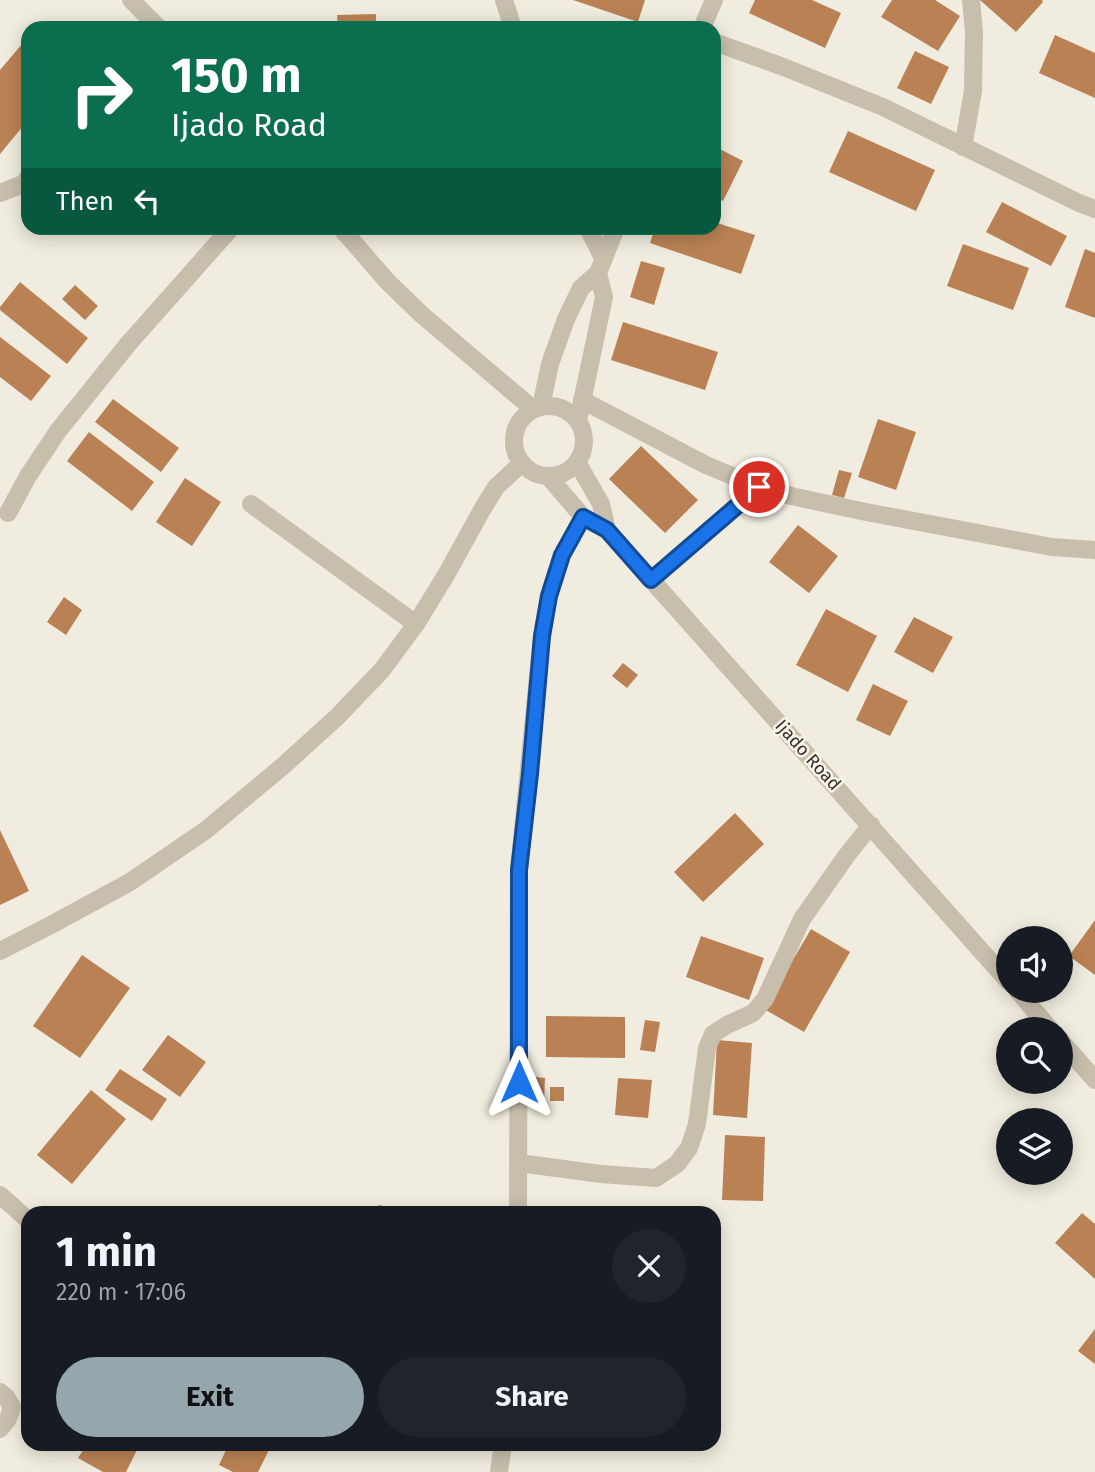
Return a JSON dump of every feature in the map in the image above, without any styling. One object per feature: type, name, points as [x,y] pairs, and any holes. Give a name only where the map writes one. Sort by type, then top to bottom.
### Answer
[{"type":"street","points":[[131,0],[152,21]]},
{"type":"street","points":[[504,0],[511,21]]},
{"type":"street","points":[[705,21],[714,0]]},
{"type":"street","points":[[963,147],[973,91],[974,32],[971,0]]},
{"type":"street","points":[[721,45],[883,107],[1095,209]]},
{"type":"street","points":[[0,192],[21,185]]},
{"type":"street","points":[[8,513],[28,476],[58,431],[129,343],[225,235]]},
{"type":"street","points":[[347,235],[387,281],[421,314],[537,408]]},
{"type":"street","points":[[578,421],[604,297],[601,265],[590,235]]},
{"type":"street","points":[[537,408],[566,318],[581,288],[601,265],[613,235]]},
{"type":"street","points":[[582,400],[705,465],[759,487],[879,515],[1052,547],[1095,550]]},
{"type":"street","points":[[558,407],[569,412],[578,421],[583,430],[582,452],[577,462],[569,469],[548,476],[531,471],[522,463],[514,445],[514,435],[524,416],[537,408],[558,407]]},
{"type":"street","name":"Ijado Road","points":[[577,462],[601,505],[607,530]]},
{"type":"street","points":[[0,951],[130,882],[206,830],[337,717],[382,670],[416,624],[496,487],[522,463]]},
{"type":"street","name":"Ijado Road","points":[[548,476],[583,517],[607,530],[996,967]]},
{"type":"street","points":[[651,580],[759,487]]},
{"type":"street","points":[[251,504],[416,624]]},
{"type":"street","points":[[518,1206],[519,870],[542,636],[549,596],[562,555],[583,517]]},
{"type":"street","points":[[519,1163],[656,1178],[677,1164],[689,1147],[697,1124],[707,1048],[713,1034],[753,1013],[765,999],[802,919],[871,825]]},
{"type":"street","points":[[1028,1003],[1041,1017]]},
{"type":"street","points":[[1073,1055],[1095,1080]]},
{"type":"street","points":[[3,1204],[21,1216]]},
{"type":"street","points":[[0,1392],[12,1407],[8,1419],[0,1429]]},
{"type":"street","points":[[499,1472],[502,1451]]},
{"type":"building","points":[[573,0],[645,0],[638,21]]},
{"type":"building","points":[[755,0],[812,0],[841,13],[825,48],[749,13]]},
{"type":"building","points":[[892,0],[935,0],[960,16],[938,51],[881,17]]},
{"type":"building","points":[[980,0],[1042,0],[1043,2],[1016,32]]},
{"type":"building","points":[[376,14],[376,21],[337,21],[337,15]]},
{"type":"building","points":[[1055,35],[1095,53],[1095,98],[1039,73]]},
{"type":"building","points":[[21,45],[21,128],[0,154],[0,70]]},
{"type":"building","points":[[915,51],[949,67],[931,104],[897,88]]},
{"type":"building","points":[[848,131],[935,170],[916,211],[829,172]]},
{"type":"building","points":[[721,150],[743,161],[723,201],[721,200]]},
{"type":"building","points":[[1002,202],[1067,236],[1051,266],[986,232]]},
{"type":"building","points":[[721,224],[755,235],[741,274],[650,243],[653,235],[721,235]]},
{"type":"building","points":[[963,244],[1029,268],[1013,310],[947,286]]},
{"type":"building","points":[[1085,249],[1095,253],[1095,318],[1065,307]]},
{"type":"building","points":[[641,261],[665,268],[654,305],[630,297]]},
{"type":"building","points":[[20,282],[88,338],[67,364],[0,310]]},
{"type":"building","points":[[75,285],[98,306],[85,320],[62,299]]},
{"type":"building","points":[[623,322],[718,352],[705,390],[611,360]]},
{"type":"building","points":[[0,337],[51,376],[31,401],[0,377]]},
{"type":"building","points":[[113,399],[179,448],[161,472],[95,422]]},
{"type":"building","points":[[878,419],[916,432],[896,490],[858,477]]},
{"type":"building","points":[[89,432],[154,482],[132,511],[67,461]]},
{"type":"building","points":[[641,446],[698,500],[665,533],[609,479]]},
{"type":"building","points":[[839,470],[852,473],[844,498],[832,495]]},
{"type":"building","points":[[185,478],[221,502],[192,546],[156,522]]},
{"type":"building","points":[[798,525],[838,556],[809,593],[769,562]]},
{"type":"building","points":[[64,597],[82,610],[66,635],[47,622]]},
{"type":"building","points":[[826,609],[877,636],[848,692],[796,665]]},
{"type":"building","points":[[914,617],[953,637],[933,673],[894,652]]},
{"type":"building","points":[[623,663],[638,675],[627,688],[612,676]]},
{"type":"building","points":[[873,684],[908,701],[890,736],[856,720]]},
{"type":"building","points":[[735,813],[764,844],[703,902],[674,872]]},
{"type":"building","points":[[0,830],[29,891],[0,905]]},
{"type":"building","points":[[1095,920],[1095,975],[1073,959],[1073,950]]},
{"type":"building","points":[[811,929],[850,952],[804,1032],[764,1009]]},
{"type":"building","points":[[701,936],[764,958],[749,1000],[686,977]]},
{"type":"building","points":[[82,955],[130,988],[80,1058],[33,1026]]},
{"type":"building","points":[[546,1016],[625,1017],[625,1058],[546,1057]]},
{"type":"building","points":[[645,1020],[660,1022],[655,1052],[640,1050]]},
{"type":"building","points":[[168,1035],[206,1062],[180,1097],[142,1070]]},
{"type":"building","points":[[717,1040],[752,1043],[747,1118],[713,1115]]},
{"type":"building","points":[[120,1069],[167,1099],[152,1121],[105,1090]]},
{"type":"building","points":[[535,1077],[545,1078],[544,1101],[534,1100]]},
{"type":"building","points":[[618,1078],[652,1080],[648,1118],[615,1115]]},
{"type":"building","points":[[550,1087],[564,1087],[564,1101],[550,1101]]},
{"type":"building","points":[[91,1090],[126,1119],[72,1184],[37,1155]]},
{"type":"building","points":[[725,1135],[765,1137],[763,1201],[722,1200]]},
{"type":"building","points":[[1082,1213],[1095,1224],[1095,1279],[1055,1243]]},
{"type":"building","points":[[1095,1329],[1095,1364],[1078,1351]]},
{"type":"building","points":[[82,1451],[136,1451],[126,1472],[103,1472],[78,1458]]},
{"type":"building","points":[[226,1451],[268,1451],[258,1472],[233,1472],[219,1465]]},
{"type":"route","points":[[519,1082],[519,870],[542,636],[549,596],[562,555],[583,517],[607,530],[651,580],[759,487]]}]
